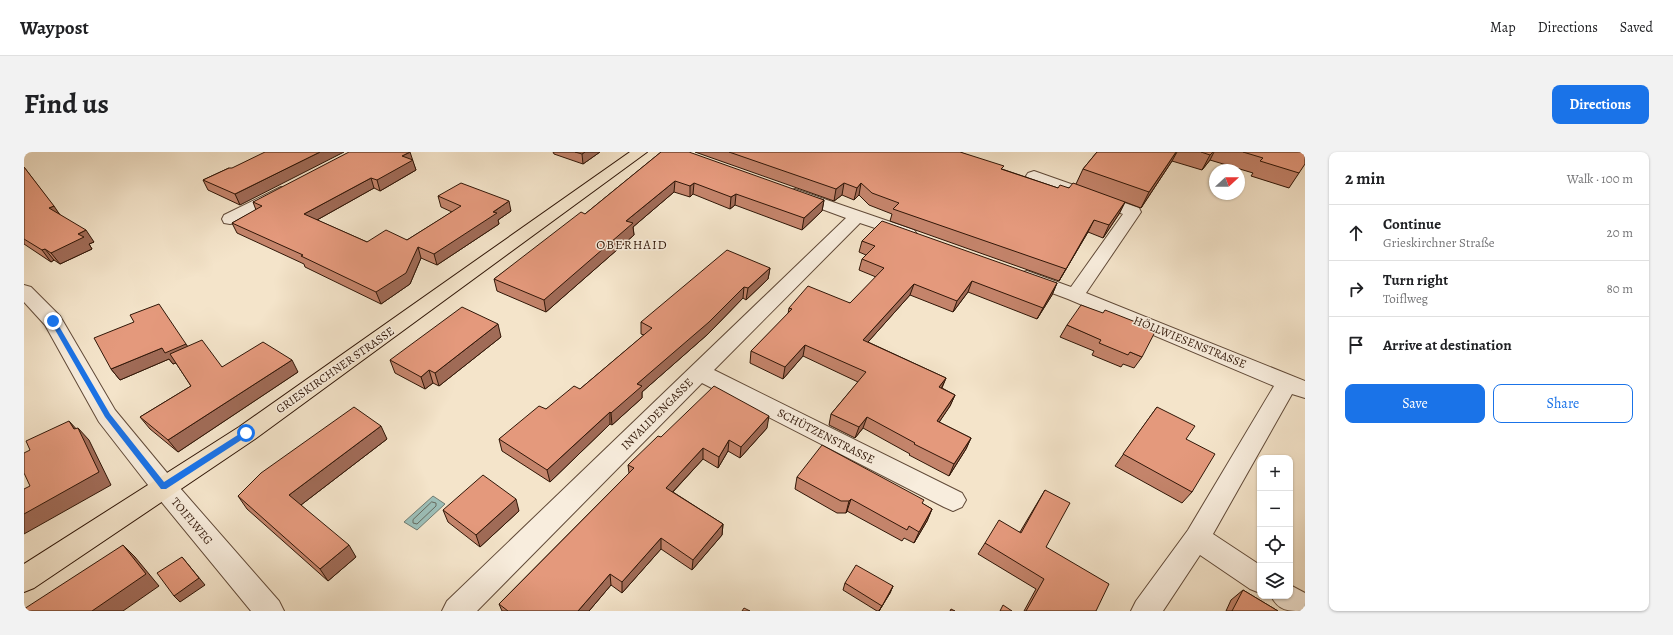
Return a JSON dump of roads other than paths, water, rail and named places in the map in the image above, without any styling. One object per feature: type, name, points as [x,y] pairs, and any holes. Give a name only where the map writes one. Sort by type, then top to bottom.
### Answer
[{"type":"main road","name":"GRIESKIRCHNER STRASSE","points":[[24,579],[246,433],[640,152]]},
{"type":"street","points":[[1034,176],[1133,212],[1075,295]]},
{"type":"street","points":[[230,219],[298,184]]},
{"type":"street","points":[[782,189],[925,240]]},
{"type":"street","name":"INVALIDENGASSE","points":[[457,611],[857,216]]},
{"type":"street","name":"HÖLLWIESENSTRASSE","points":[[1007,270],[1075,295],[1297,386]]},
{"type":"street","name":"TOIFLWEG","points":[[24,291],[53,321],[107,416],[164,487],[269,611]]},
{"type":"street","name":"SCHÜTZENSTRASSE","points":[[699,372],[953,500]]},
{"type":"street","points":[[1146,611],[1197,538],[1297,386]]},
{"type":"street","points":[[1197,538],[1257,578]]},
{"type":"street","points":[[1290,599],[1305,609]]},
{"type":"water","points":[[433,496],[445,504],[417,530],[404,522]]},
{"type":"district","name":"OBERHAID","points":[[632,244]]}]
